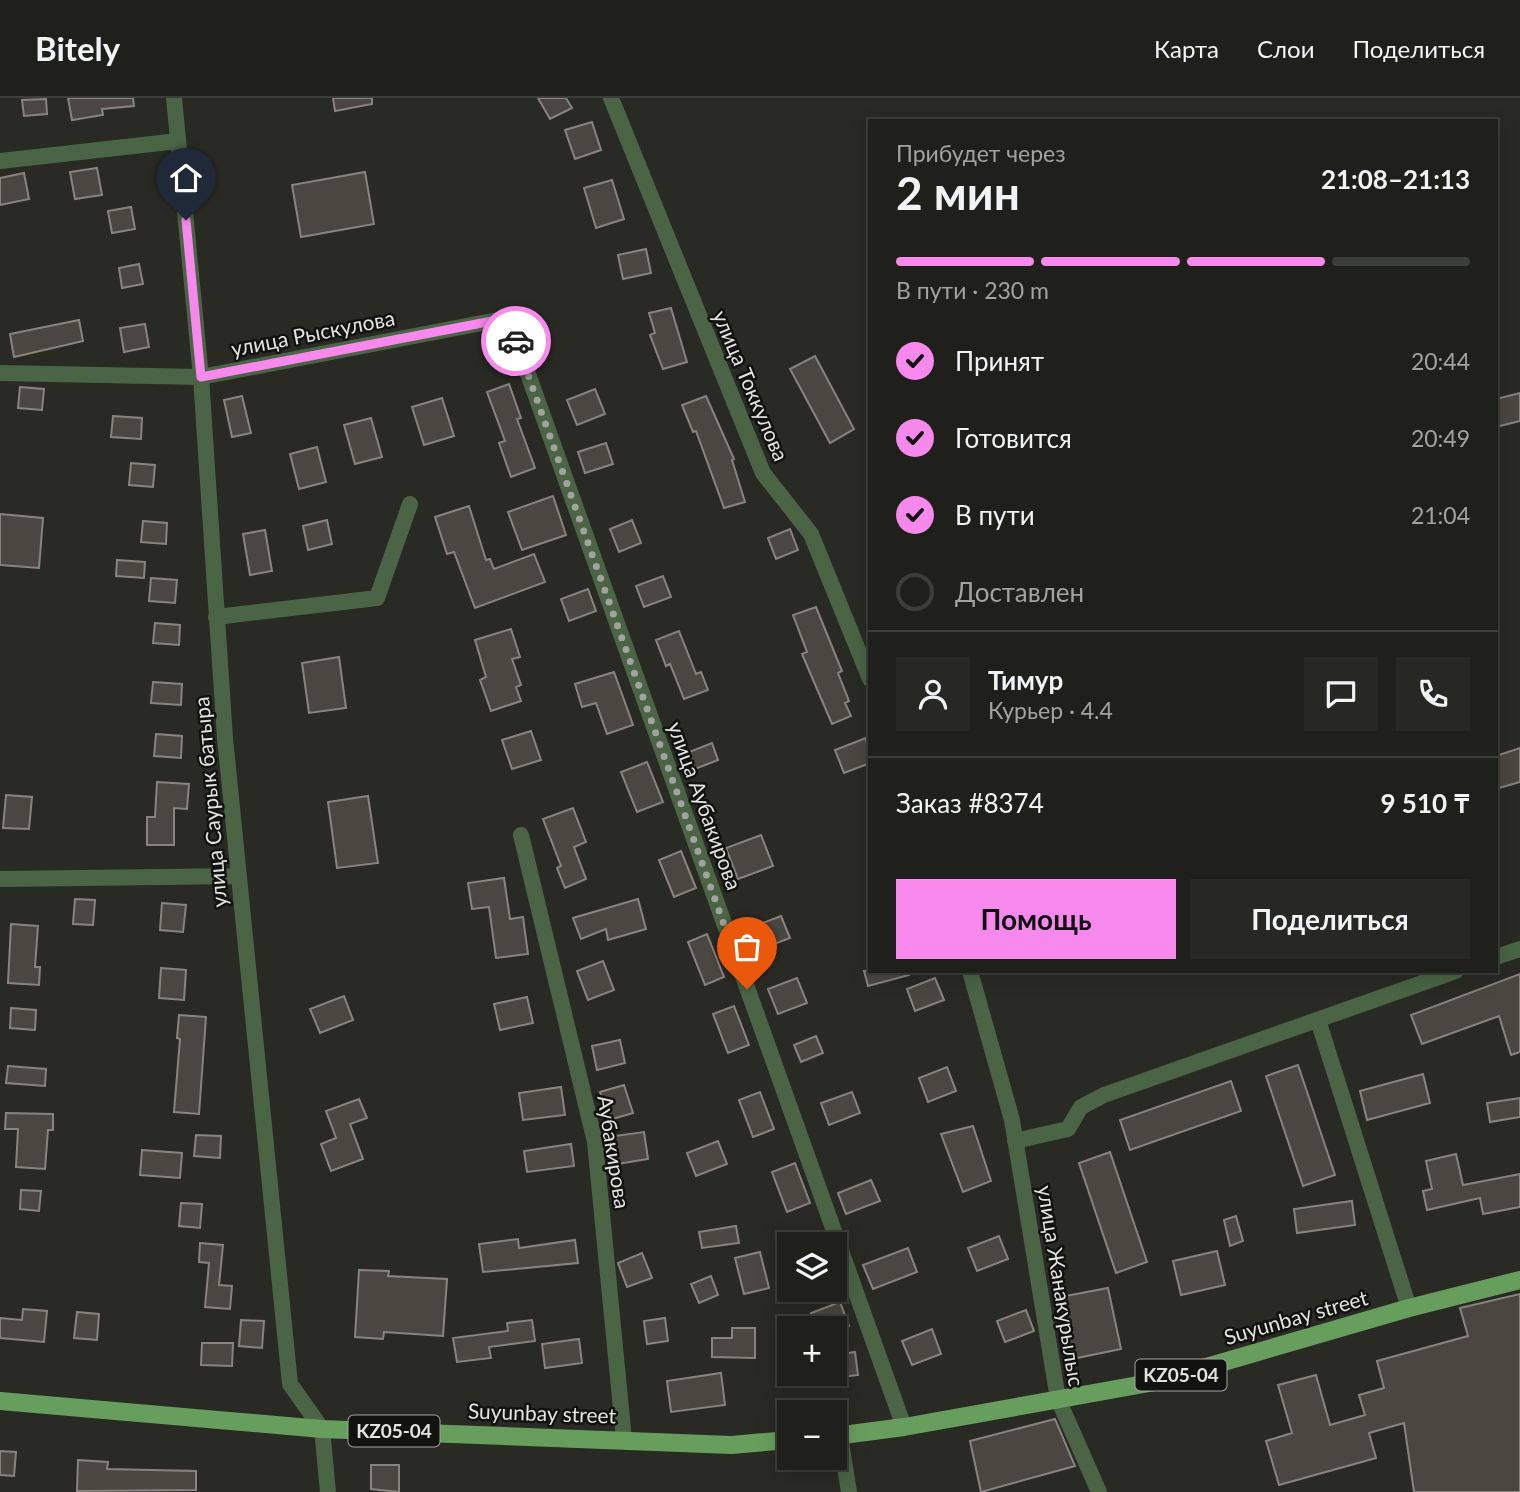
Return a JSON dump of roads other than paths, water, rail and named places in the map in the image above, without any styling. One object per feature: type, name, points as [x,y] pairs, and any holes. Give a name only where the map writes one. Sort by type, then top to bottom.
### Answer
[{"type":"main road","name":"Suyunbay street","points":[[847,1435],[1156,1382],[1409,1308],[1520,1280]]},
{"type":"main road","name":"Suyunbay street","points":[[0,1401],[322,1429],[731,1445],[777,1441]]},
{"type":"street","name":"улица Саурык батыра","points":[[174,98],[201,377],[216,617],[239,876],[290,1384],[322,1429],[328,1492]]},
{"type":"street","name":"улица Токкулова","points":[[611,98],[763,473],[811,534],[868,674]]},
{"type":"street","points":[[0,161],[178,141]]},
{"type":"street","name":"улица Рыскулова","points":[[0,373],[201,377],[508,318]]},
{"type":"street","name":"улица Аубакирова","points":[[508,318],[904,1427]]},
{"type":"street","points":[[216,617],[377,598],[410,504]]},
{"type":"street","name":"Аубакирова","points":[[521,835],[595,1142],[624,1439]]},
{"type":"street","points":[[0,879],[239,876]]},
{"type":"street","points":[[1498,956],[1520,949]]},
{"type":"street","name":"улица Жанакурылыс","points":[[971,973],[1012,1120],[1058,1399],[1099,1492]]},
{"type":"street","points":[[1015,1141],[1068,1129],[1081,1107],[1104,1095],[1450,973]]},
{"type":"street","points":[[1318,1020],[1409,1308]]},
{"type":"street","points":[[844,1470],[849,1492]]}]
